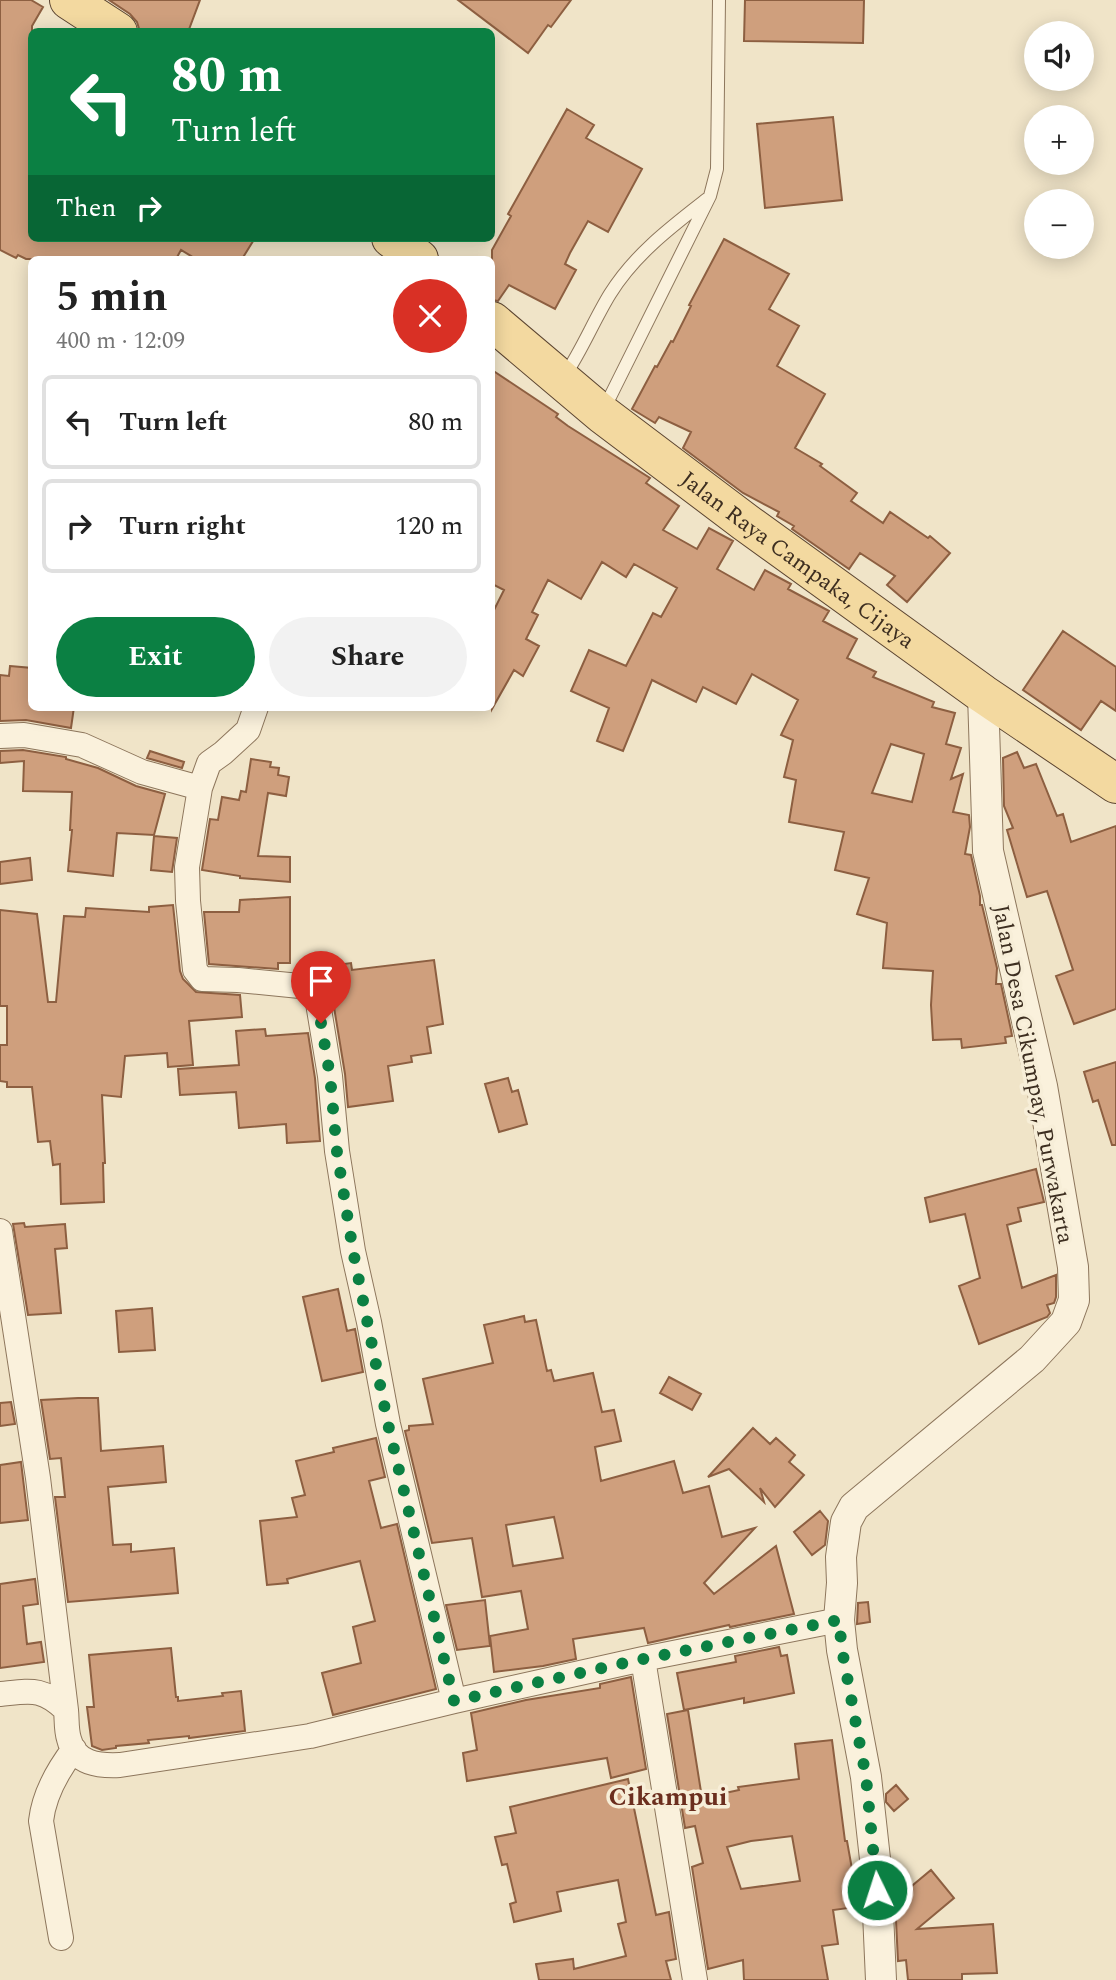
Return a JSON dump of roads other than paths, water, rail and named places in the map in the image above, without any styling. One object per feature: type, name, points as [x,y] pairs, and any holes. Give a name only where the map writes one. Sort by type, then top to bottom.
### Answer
[{"type":"main road","points":[[69,0],[112,28]]},
{"type":"main road","points":[[396,242],[414,256]]},
{"type":"main road","name":"Jalan Raya Campaka, Cijaya","points":[[495,324],[602,414],[734,514],[983,694],[1116,784]]},
{"type":"street","name":"Jalan Desa Cikumpay, Purwakarta","points":[[881,1980],[876,1868],[866,1777],[842,1650],[839,1620],[841,1557],[846,1522],[854,1507],[1032,1359],[1066,1322],[1074,1300],[1073,1267],[1042,1086],[988,851],[983,694]]},
{"type":"street","points":[[255,711],[248,730],[209,762],[200,788],[187,867],[195,970],[202,979],[310,987],[317,996],[353,1251],[388,1424],[454,1701]]},
{"type":"street","points":[[0,736],[24,735],[82,745],[142,772],[200,788]]},
{"type":"street","points":[[0,1231],[38,1478],[69,1739],[80,1757],[99,1766],[310,1736],[643,1659],[839,1620]]},
{"type":"street","points":[[643,1659],[695,1980]]},
{"type":"street","points":[[0,1694],[42,1693],[55,1699],[66,1710]]},
{"type":"street","points":[[61,1938],[41,1821],[57,1771],[74,1749]]},
{"type":"lane","points":[[602,414],[710,196],[717,169],[719,0]]},
{"type":"lane","points":[[561,380],[611,293],[631,265],[651,243],[710,196]]},
{"type":"district","name":"Cikampui","points":[[668,1796]]}]
